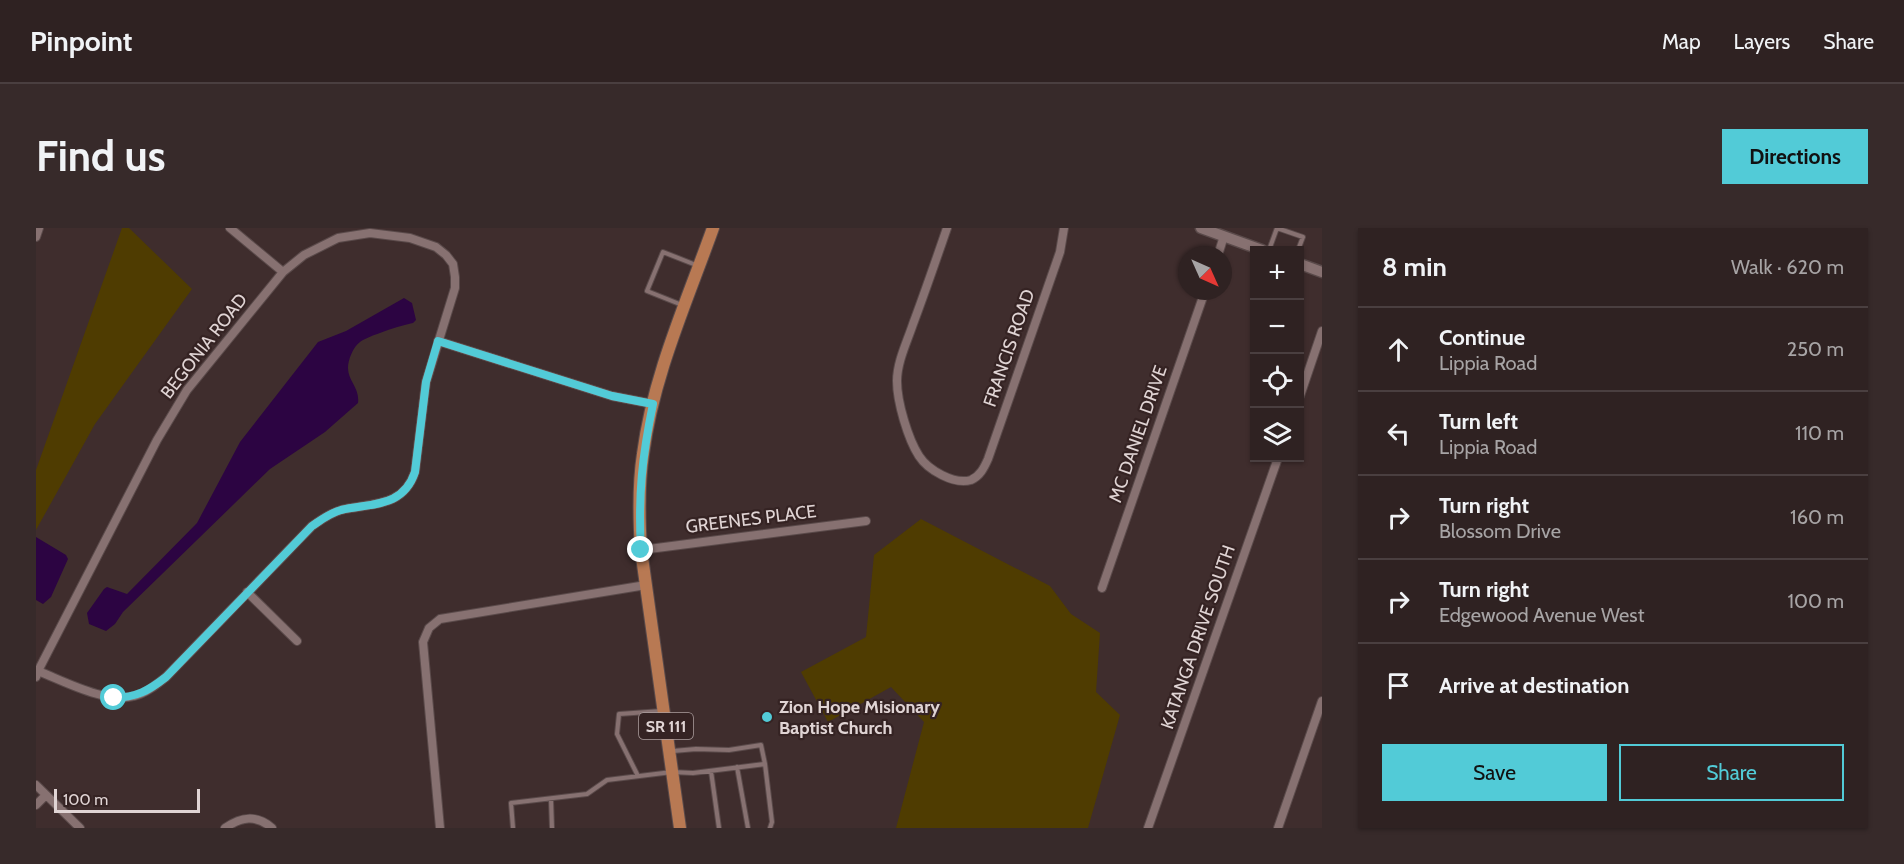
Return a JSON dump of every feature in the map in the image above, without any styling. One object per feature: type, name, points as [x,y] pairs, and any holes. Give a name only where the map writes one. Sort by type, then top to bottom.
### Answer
[{"type":"main road","name":"SR 111","points":[[680,828],[641,550],[640,478],[653,404],[666,360],[713,228]]},
{"type":"street","points":[[36,237],[39,228]]},
{"type":"street","points":[[230,228],[283,272]]},
{"type":"street","name":"FRANCIS ROAD","points":[[947,228],[899,365],[897,395],[901,411],[924,464],[940,475],[961,481],[978,476],[984,469],[1060,252],[1064,228]]},
{"type":"street","points":[[1201,228],[1251,246]]},
{"type":"street","name":"BEGONIA ROAD","points":[[37,674],[157,440],[187,390],[283,272],[304,255],[338,238],[370,233],[410,238],[436,247],[453,264],[455,277],[455,288],[438,341]]},
{"type":"street","points":[[1221,246],[1224,236]]},
{"type":"street","points":[[1304,266],[1322,272]]},
{"type":"street","name":"MC DANIEL DRIVE","points":[[1102,588],[1202,300]]},
{"type":"street","points":[[1304,382],[1322,332]]},
{"type":"street","points":[[37,674],[114,698],[132,697],[152,688],[166,677],[312,526],[324,517],[339,511],[384,502],[405,492],[415,472],[426,382],[438,341],[612,396],[653,404]]},
{"type":"street","name":"KATANGA DRIVE SOUTH","points":[[1148,828],[1277,462]]},
{"type":"street","name":"GREENES PLACE","points":[[641,550],[866,521]]},
{"type":"street","points":[[440,828],[423,642],[425,634],[434,623],[440,619],[646,585]]},
{"type":"street","points":[[247,592],[297,640]]},
{"type":"street","points":[[1278,828],[1322,701]]},
{"type":"street","points":[[36,785],[80,828]]},
{"type":"street","points":[[36,805],[46,795]]},
{"type":"street","points":[[225,828],[236,820],[246,818],[258,819],[272,828]]},
{"type":"lane","points":[[1270,246],[1277,228],[1303,237],[1300,246]]},
{"type":"lane","points":[[685,306],[647,291],[663,252],[700,266]]},
{"type":"lane","points":[[638,776],[617,734],[619,714],[664,711]]},
{"type":"lane","points":[[670,751],[729,750],[761,746],[772,822],[770,828]]},
{"type":"lane","points":[[513,828],[512,803],[587,794],[607,780],[765,764]]},
{"type":"lane","points":[[737,767],[748,828]]},
{"type":"lane","points":[[711,771],[719,828]]},
{"type":"lane","points":[[551,798],[552,828]]},
{"type":"shaded area","points":[[122,228],[129,228],[192,289],[95,424],[36,530],[36,470]]},
{"type":"shaded area","points":[[404,298],[412,303],[416,320],[364,340],[357,344],[351,354],[348,365],[349,373],[357,393],[358,403],[325,432],[270,469],[123,612],[115,624],[106,631],[89,624],[87,613],[104,589],[107,587],[127,594],[197,523],[240,442],[318,342],[346,331]]},
{"type":"shaded area","points":[[921,519],[1050,586],[1071,614],[1100,633],[1096,692],[1120,715],[1088,828],[896,828],[924,722],[891,687],[828,722],[801,672],[866,637],[874,555]]},
{"type":"shaded area","points":[[36,537],[66,555],[68,559],[51,597],[43,604],[36,600]]},
{"type":"place","name":"Zion Hope Misionary Baptist Church","points":[[767,717]]},
{"type":"route","points":[[114,698],[132,697],[152,688],[166,677],[312,526],[324,517],[339,511],[384,502],[405,492],[415,472],[426,382],[438,341],[612,396],[653,404],[640,478],[641,550]]}]
